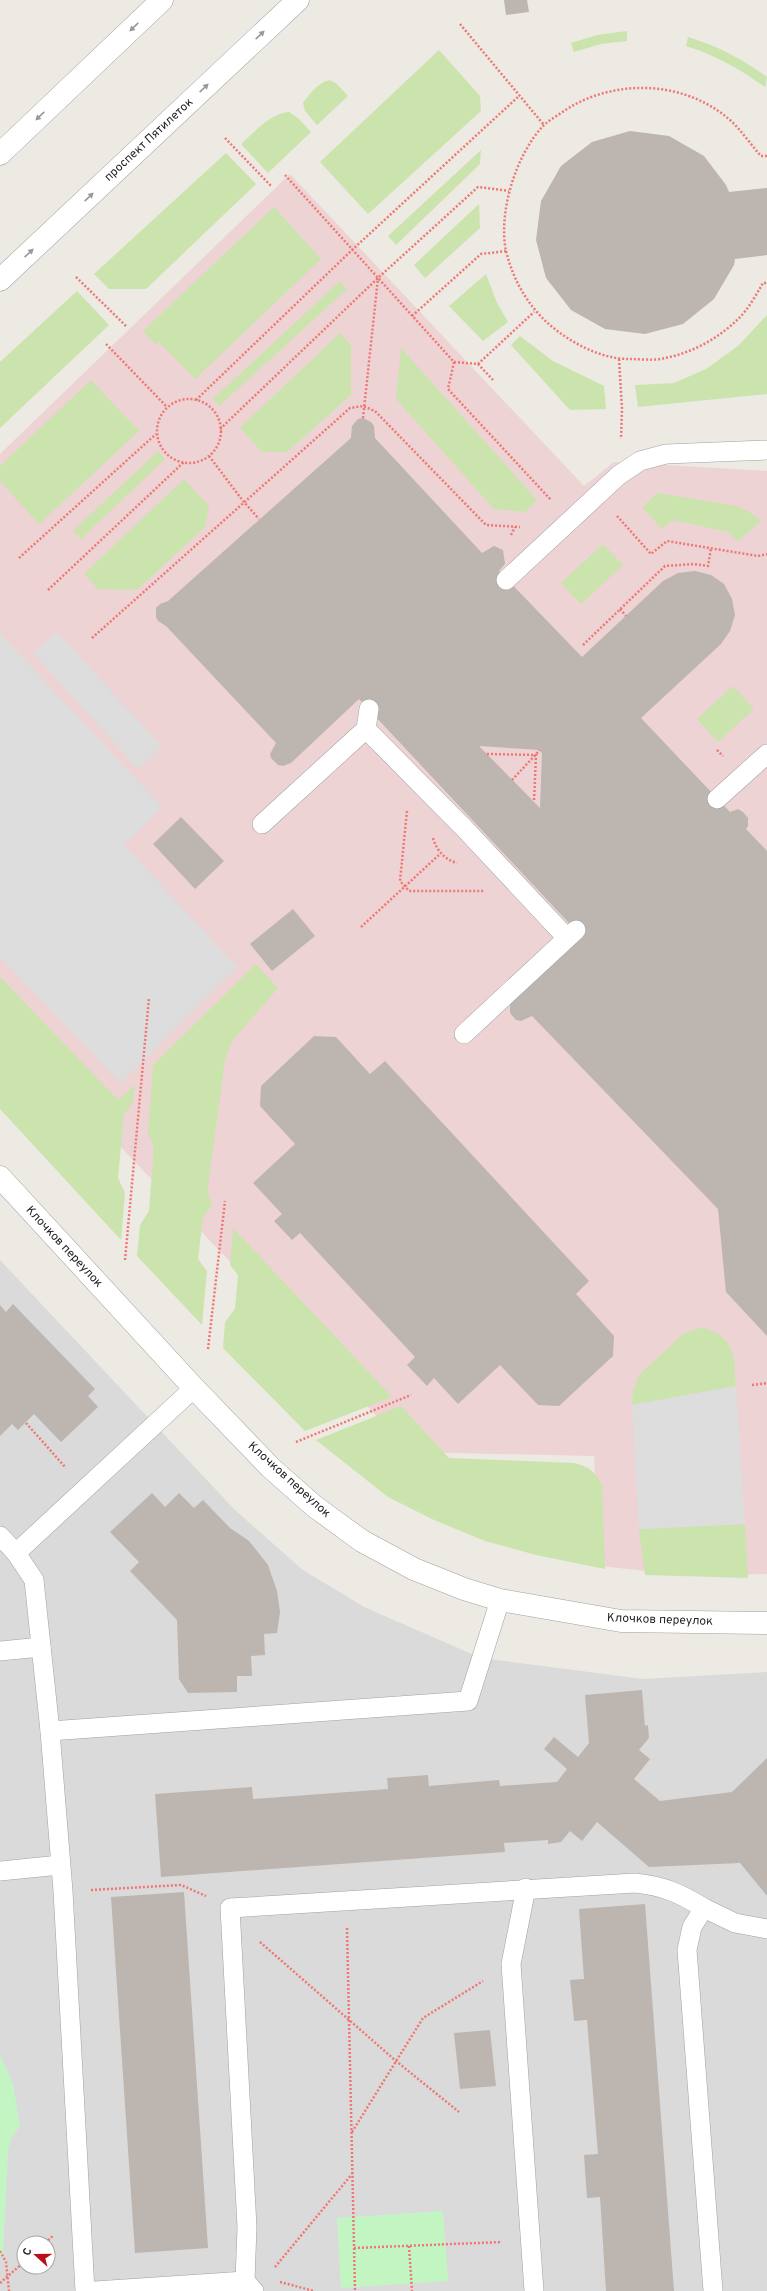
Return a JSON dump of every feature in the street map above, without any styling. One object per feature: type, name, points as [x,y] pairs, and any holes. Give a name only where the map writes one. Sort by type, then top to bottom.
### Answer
[{"type":"street","points":[[0,154],[162,0]]},
{"type":"street","name":"проспект Пятилеток","points":[[0,280],[298,0]]},
{"type":"street","name":"Клочков переулок","points":[[0,1177],[194,1388],[271,1468],[314,1506],[362,1541],[414,1569],[464,1589],[500,1600],[621,1621],[767,1623]]},
{"type":"lane","points":[[506,580],[619,475],[640,461],[666,454],[767,450]]},
{"type":"lane","points":[[262,824],[366,729],[369,709]]},
{"type":"lane","points":[[366,729],[419,782],[511,880],[571,934],[464,1034]]},
{"type":"lane","points":[[717,799],[767,754]]},
{"type":"lane","points":[[16,1553],[194,1388]]},
{"type":"lane","points":[[0,1536],[16,1553],[34,1580],[50,1731],[63,1891],[85,2291]]},
{"type":"lane","points":[[50,1731],[468,1701],[500,1600]]},
{"type":"lane","points":[[0,1651],[41,1647]]},
{"type":"lane","points":[[0,1871],[60,1865]]},
{"type":"lane","points":[[95,2291],[255,2283],[247,2227],[230,1908],[526,1888],[635,1883],[658,1885],[678,1892],[704,1908],[735,1923],[767,1929]]},
{"type":"lane","points":[[526,1888],[511,1964],[534,2291]]},
{"type":"lane","points":[[704,1908],[692,1927],[687,1950],[713,2291]]},
{"type":"path","points":[[460,24],[544,125]]},
{"type":"path","points":[[767,156],[761,156],[730,120],[694,98],[653,87],[611,90],[572,106],[544,125],[520,158],[509,192],[505,219],[506,251],[520,290],[534,312],[557,332],[589,350],[619,359],[665,359],[705,344],[739,318],[763,283],[767,283]]},
{"type":"path","points":[[196,400],[352,250],[519,96]]},
{"type":"path","points":[[225,138],[272,187]]},
{"type":"path","points":[[285,175],[454,362],[478,364],[493,380]]},
{"type":"path","points":[[220,429],[378,278],[478,187],[509,192]]},
{"type":"path","points":[[412,316],[481,254],[506,251]]},
{"type":"path","points":[[76,277],[126,326]]},
{"type":"path","points":[[363,418],[363,406],[378,278]]},
{"type":"path","points":[[478,364],[534,312]]},
{"type":"path","points":[[106,344],[167,408]]},
{"type":"path","points":[[454,362],[448,389],[570,520]]},
{"type":"path","points":[[186,399],[196,400],[208,406],[217,416],[220,429],[220,439],[209,456],[197,462],[184,462],[171,457],[161,447],[156,434],[159,420],[167,408],[175,401],[186,399]]},
{"type":"path","points":[[92,638],[243,501],[350,408],[363,406],[375,411],[486,525],[526,527]]},
{"type":"path","points":[[19,558],[156,434]]},
{"type":"path","points":[[209,456],[243,501],[259,519]]},
{"type":"path","points":[[48,590],[184,462]]},
{"type":"path","points":[[612,522],[617,517],[651,554],[667,541],[758,556],[767,554]]},
{"type":"path","points":[[583,645],[665,566],[694,564],[708,566],[711,548]]},
{"type":"path","points":[[620,609],[626,616]]},
{"type":"path","points":[[512,780],[540,750]]},
{"type":"path","points":[[487,754],[536,755]]},
{"type":"path","points":[[534,802],[536,755]]},
{"type":"path","points":[[419,782],[409,793],[400,881],[408,891],[498,892],[511,880]]},
{"type":"path","points":[[361,927],[440,854]]},
{"type":"path","points":[[125,1260],[150,998]]},
{"type":"path","points":[[208,1349],[225,1201]]},
{"type":"path","points":[[752,1385],[767,1384]]},
{"type":"path","points":[[296,1442],[411,1395]]},
{"type":"path","points":[[26,1423],[85,1489]]},
{"type":"path","points":[[63,1891],[181,1885],[230,1908],[250,1933],[396,2061],[459,2112]]},
{"type":"path","points":[[346,1900],[355,2291]]},
{"type":"path","points":[[351,2134],[423,2018],[511,1964]]},
{"type":"path","points":[[255,2283],[352,2174]]},
{"type":"path","points":[[354,2248],[530,2241]]},
{"type":"path","points":[[409,2246],[412,2291]]},
{"type":"path","points":[[0,2251],[6,2262],[9,2291]]},
{"type":"path","points":[[0,2283],[16,2269]]},
{"type":"path","points":[[255,2283],[314,2291]]},
{"type":"shaded area","points":[[290,174],[584,486],[614,462],[767,471],[767,1574],[693,1576],[600,1566],[594,1456],[411,1452],[0,1020],[0,454]]},
{"type":"shaded area","points":[[57,632],[162,747],[138,769],[33,653]]},
{"type":"shaded area","points":[[0,633],[162,807],[124,845],[237,967],[121,1083],[0,957]]},
{"type":"shaded area","points":[[0,1260],[236,1511],[303,1570],[364,1607],[481,1658],[643,1679],[767,1672],[767,2291],[0,2291]]},
{"type":"shaded area","points":[[736,1386],[745,1524],[639,1529],[632,1405]]},
{"type":"green space","points":[[627,31],[627,41],[601,44],[574,52],[571,43],[597,35]]},
{"type":"green space","points":[[688,37],[720,49],[748,64],[767,77],[765,87],[727,63],[686,46]]},
{"type":"green space","points":[[439,50],[480,96],[481,111],[368,214],[320,162]]},
{"type":"green space","points":[[330,80],[337,84],[348,96],[317,125],[305,111],[303,103],[311,92],[318,86]]},
{"type":"green space","points":[[289,112],[298,118],[311,132],[268,173],[241,144],[275,116]]},
{"type":"green space","points":[[481,150],[480,164],[396,245],[388,236]]},
{"type":"green space","points":[[226,153],[256,184],[146,289],[109,289],[94,274]]},
{"type":"green space","points":[[479,204],[480,228],[425,278],[414,265]]},
{"type":"green space","points":[[274,207],[321,259],[195,379],[159,342],[156,345],[143,331]]},
{"type":"green space","points":[[486,274],[497,303],[508,322],[483,341],[449,306]]},
{"type":"green space","points":[[340,281],[347,289],[219,406],[213,399]]},
{"type":"green space","points":[[77,291],[109,325],[0,428],[0,362]]},
{"type":"green space","points":[[767,315],[767,394],[638,407],[635,385],[674,383],[706,369],[738,346]]},
{"type":"green space","points":[[340,333],[351,345],[351,395],[287,452],[262,452],[240,428]]},
{"type":"green space","points":[[520,336],[553,361],[604,386],[606,409],[570,410],[511,345]]},
{"type":"green space","points":[[401,348],[537,500],[525,512],[494,509],[396,399]]},
{"type":"green space","points":[[91,380],[139,431],[39,524],[0,481],[0,466]]},
{"type":"green space","points":[[158,451],[165,459],[81,539],[73,531]]},
{"type":"green space","points":[[184,479],[209,506],[205,527],[137,590],[98,589],[84,574]]},
{"type":"green space","points":[[658,493],[737,506],[749,512],[761,521],[738,541],[728,532],[673,520],[662,529],[642,507]]},
{"type":"green space","points":[[603,544],[623,565],[581,604],[561,583]]},
{"type":"green space","points":[[733,686],[754,709],[718,742],[697,719]]},
{"type":"green space","points":[[256,964],[278,988],[232,1041],[225,1060],[209,1178],[208,1192],[212,1206],[203,1217],[198,1259],[207,1271],[202,1325],[137,1256],[140,1225],[149,1211],[154,1147],[148,1132],[153,1065]]},
{"type":"green space","points":[[0,977],[118,1100],[135,1085],[133,1101],[124,1115],[118,1178],[125,1193],[121,1240],[0,1109]]},
{"type":"green space","points":[[233,1228],[392,1397],[305,1431],[223,1348],[225,1322],[235,1309],[238,1275],[230,1265]]},
{"type":"green space","points":[[702,1327],[713,1331],[727,1342],[731,1349],[735,1365],[736,1386],[632,1405],[633,1391],[639,1375],[683,1334]]},
{"type":"green space","points":[[401,1406],[449,1458],[574,1463],[591,1470],[597,1476],[602,1485],[605,1569],[536,1555],[485,1541],[434,1520],[388,1497],[316,1440]]},
{"type":"green space","points":[[745,1524],[748,1578],[645,1575],[639,1529]]},
{"type":"green space","points":[[0,2055],[13,2084],[20,2126],[11,2138],[8,2151],[3,2254],[0,2256]]},
{"type":"green space","points":[[443,2211],[448,2281],[341,2288],[337,2218]]},
{"type":"building","points":[[504,0],[527,0],[529,12],[506,15]]},
{"type":"building","points":[[630,131],[669,136],[704,156],[726,185],[729,192],[767,188],[767,255],[735,259],[734,265],[714,299],[683,324],[645,334],[605,329],[571,310],[546,278],[536,240],[541,201],[561,166],[592,142]]},
{"type":"building","points":[[363,418],[371,422],[374,426],[375,438],[482,553],[494,546],[503,550],[505,564],[499,571],[582,657],[663,581],[678,573],[695,571],[711,575],[724,584],[732,599],[735,615],[730,631],[721,644],[641,718],[730,812],[738,809],[743,812],[748,818],[748,826],[746,829],[767,851],[767,1336],[726,1292],[718,1209],[532,1016],[521,1021],[516,1020],[510,1013],[510,1004],[581,936],[359,699],[291,763],[283,766],[278,765],[271,758],[270,754],[276,743],[166,626],[158,621],[156,617],[156,608],[160,604],[168,601],[351,438],[352,426],[358,419]],"holes":[[[479,746],[540,750],[542,753],[540,808]]]},
{"type":"building","points":[[181,817],[224,861],[195,889],[153,844]]},
{"type":"building","points":[[293,909],[315,936],[272,971],[250,944]]},
{"type":"building","points":[[314,1036],[336,1037],[370,1074],[385,1061],[589,1281],[576,1294],[614,1336],[613,1356],[559,1406],[538,1405],[500,1365],[458,1404],[434,1378],[427,1386],[407,1365],[415,1357],[300,1233],[292,1240],[274,1221],[282,1214],[253,1183],[295,1144],[260,1106],[261,1086]]},
{"type":"building","points":[[13,1304],[95,1389],[88,1396],[98,1407],[61,1442],[34,1414],[18,1430],[12,1424],[0,1436],[0,1305],[6,1312]]},
{"type":"building","points":[[152,1493],[165,1507],[179,1493],[194,1508],[203,1500],[230,1528],[249,1541],[268,1565],[277,1591],[280,1612],[277,1633],[264,1634],[265,1655],[251,1656],[252,1676],[237,1676],[237,1692],[188,1693],[179,1679],[177,1620],[130,1571],[139,1562],[110,1532]]},
{"type":"building","points":[[642,1690],[645,1726],[648,1725],[649,1738],[639,1750],[650,1759],[634,1779],[660,1801],[732,1792],[767,1758],[767,1896],[740,1863],[649,1867],[597,1822],[582,1841],[570,1831],[561,1842],[548,1844],[548,1840],[504,1843],[505,1852],[161,1877],[155,1794],[252,1787],[253,1799],[388,1789],[387,1778],[428,1775],[429,1786],[499,1780],[500,1786],[557,1782],[567,1769],[544,1749],[554,1737],[578,1757],[589,1743],[585,1695]]},
{"type":"building","points":[[184,1892],[208,2248],[135,2253],[111,1897]]},
{"type":"building","points":[[645,1904],[674,2291],[606,2291],[600,2197],[587,2198],[584,2155],[598,2154],[587,2020],[574,2021],[570,1980],[584,1979],[579,1909]]},
{"type":"building","points":[[490,2030],[496,2086],[460,2089],[454,2033]]}]
